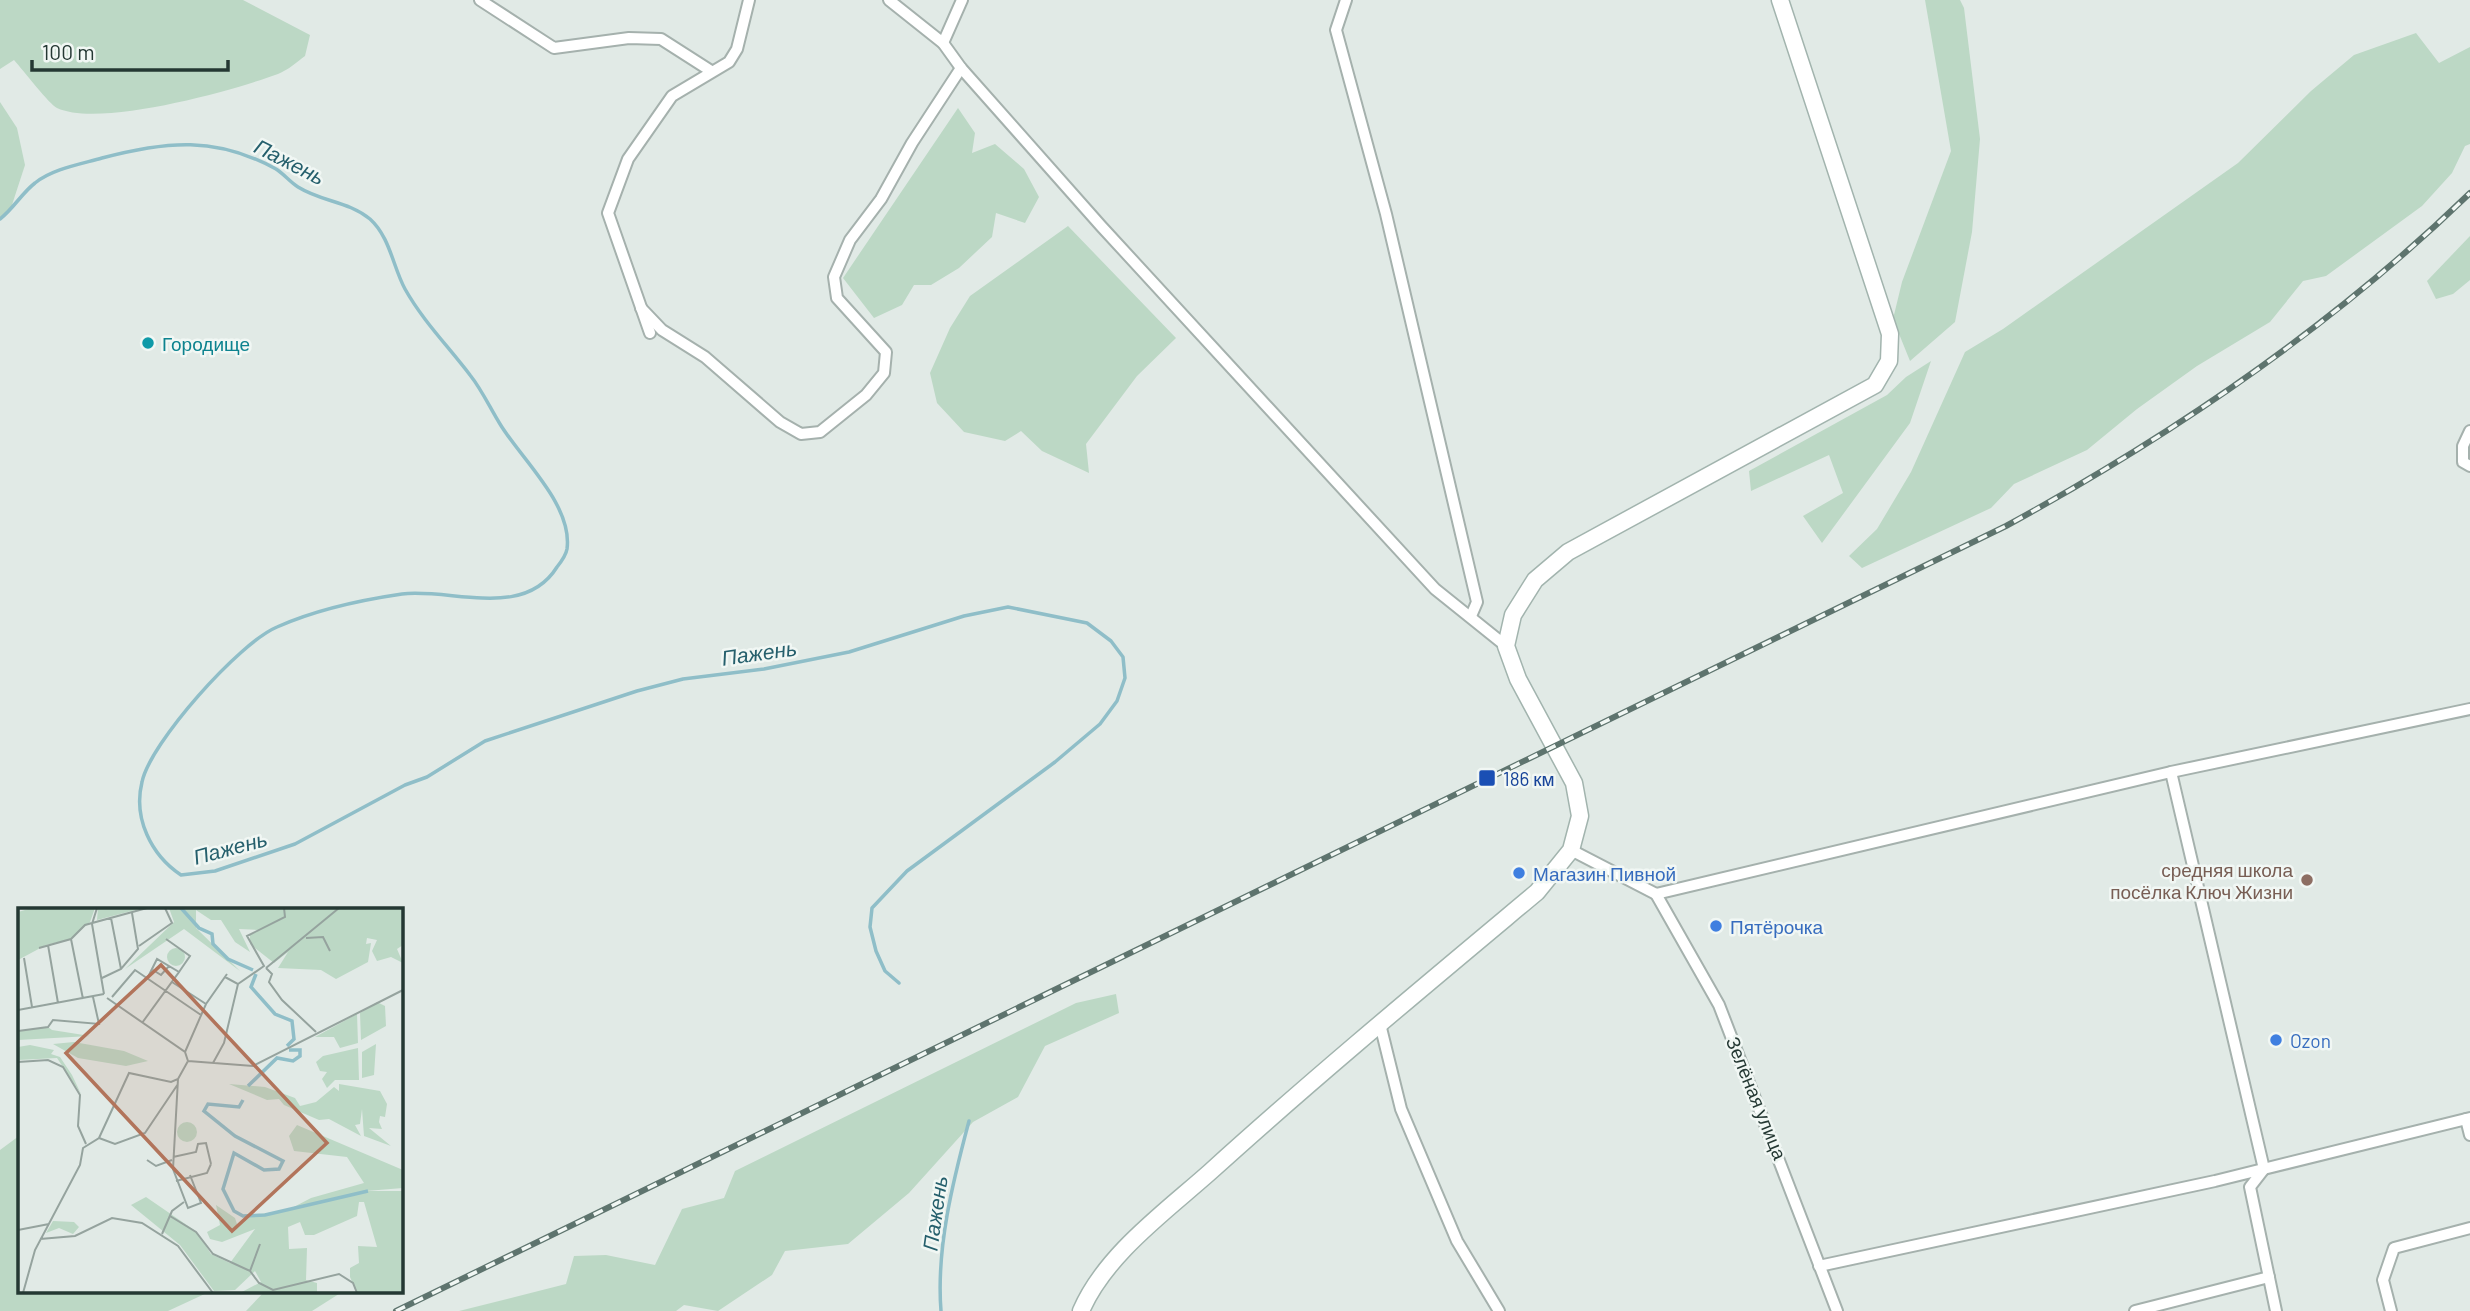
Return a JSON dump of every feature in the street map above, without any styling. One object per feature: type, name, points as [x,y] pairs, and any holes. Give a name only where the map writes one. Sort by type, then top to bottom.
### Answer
[{"type":"street","points":[[480,0],[554,48],[629,38],[661,39],[710,71]]},
{"type":"street","points":[[650,333],[608,213],[628,159],[672,96],[729,62],[737,49],[749,0]]},
{"type":"street","points":[[889,0],[943,43],[961,68],[1101,226],[1435,589],[1507,646]]},
{"type":"street","points":[[943,43],[962,0]]},
{"type":"street","points":[[1346,0],[1336,30],[1386,214],[1477,602],[1471,616]]},
{"type":"street","points":[[1081,1311],[1116,1259],[1284,1105],[1537,892],[1571,850],[1580,817],[1574,783],[1518,679],[1507,646],[1513,615],[1535,580],[1568,552],[1875,385],[1889,361],[1891,334],[1780,0]]},
{"type":"street","points":[[641,308],[662,330],[705,357],[780,422],[801,434],[820,432],[840,419],[884,373],[886,352],[837,298],[834,277],[850,240],[881,199],[912,143],[961,68]]},
{"type":"street","points":[[2470,431],[2463,446],[2463,463],[2470,466]]},
{"type":"street","points":[[1571,850],[1656,894],[2171,772],[2470,709]]},
{"type":"street","points":[[2171,772],[2264,1169]]},
{"type":"street","name":"Зелёная улица","points":[[1656,894],[1719,1005],[1753,1085],[1837,1311]]},
{"type":"street","points":[[1380,1024],[1401,1109],[1457,1241],[1499,1311]]},
{"type":"street","points":[[1819,1266],[2264,1169],[2468,1119],[2470,1135]]},
{"type":"street","points":[[2264,1169],[2250,1187],[2276,1311]]},
{"type":"street","points":[[2391,1311],[2383,1280],[2393,1248],[2470,1228]]},
{"type":"street","points":[[2135,1311],[2269,1278]]},
{"type":"green space","points":[[0,0],[243,0],[310,35],[305,56],[282,72],[257,81],[199,98],[133,111],[77,113],[57,108],[14,60],[0,69]]},
{"type":"green space","points":[[1925,0],[1960,0],[1964,8],[1980,139],[1972,232],[1955,322],[1910,361],[1893,319],[1902,282],[1951,151]]},
{"type":"green space","points":[[2416,33],[2439,63],[2470,47],[2470,144],[2465,146],[2452,173],[2422,206],[2326,276],[2303,281],[2270,322],[2197,366],[2137,409],[2087,450],[2014,484],[1991,508],[1862,568],[1849,556],[1877,529],[1911,472],[1965,352],[2003,329],[2238,163],[2311,91],[2354,55]]},
{"type":"green space","points":[[0,102],[17,128],[25,165],[10,211],[0,219]]},
{"type":"green space","points":[[958,108],[975,133],[972,153],[995,144],[1024,169],[1039,197],[1025,223],[996,213],[992,237],[959,268],[931,285],[914,285],[902,305],[874,318],[843,278]]},
{"type":"green space","points":[[1068,226],[1176,338],[1137,376],[1086,444],[1089,473],[1042,451],[1021,431],[1005,441],[964,432],[937,403],[930,373],[950,328],[970,296]]},
{"type":"green space","points":[[2470,236],[2470,280],[2453,294],[2436,299],[2427,281]]},
{"type":"green space","points":[[1931,361],[1910,423],[1822,543],[1803,516],[1843,493],[1829,455],[1751,491],[1749,471],[1887,395],[1906,377]]},
{"type":"green space","points":[[1116,994],[1119,1013],[1045,1046],[1018,1097],[973,1122],[909,1193],[848,1244],[785,1251],[772,1275],[718,1311],[684,1305],[676,1311],[459,1311],[566,1284],[574,1256],[606,1255],[655,1265],[682,1209],[724,1198],[735,1171],[1076,1003]]},
{"type":"green space","points":[[18,1137],[18,1294],[205,1294],[168,1311],[0,1311],[0,1150]]},
{"type":"green space","points":[[262,1294],[339,1294],[312,1311],[246,1311]]},
{"type":"waterway","name":"Пажень","points":[[0,219],[42,178],[76,165],[125,152],[169,145],[211,147],[254,158],[276,169],[307,192],[362,213],[382,234],[412,301],[474,381],[509,438],[544,483],[562,516],[567,532],[567,549],[562,561],[543,583],[526,593],[486,598],[402,594],[354,603],[277,627],[241,652],[178,720],[161,744],[142,782],[140,809],[147,834],[161,857],[181,875],[215,871],[295,844],[405,785],[427,777],[485,741],[637,691],[683,679],[764,669],[849,652],[964,616],[1008,607],[1087,623],[1111,641],[1123,657],[1125,678],[1117,701],[1100,724],[1055,762],[907,871],[872,908],[870,927],[876,951],[885,971],[899,983]]},
{"type":"waterway","name":"Пажень","points":[[941,1311],[943,1239],[969,1121]]},
{"type":"railway","points":[[396,1311],[2006,526],[2130,454],[2249,375],[2363,289],[2470,193]]},
{"type":"place","name":"Городище","points":[[148,343]]},
{"type":"place","name":"186 км","points":[[1487,778]]},
{"type":"place","name":"Магазин Пивной","points":[[1519,873]]},
{"type":"place","name":"средняя школа посёлка Ключ Жизни","points":[[2307,880]]},
{"type":"place","name":"Пятёрочка","points":[[1716,926]]},
{"type":"place","name":"Ozon","points":[[2276,1040]]}]
